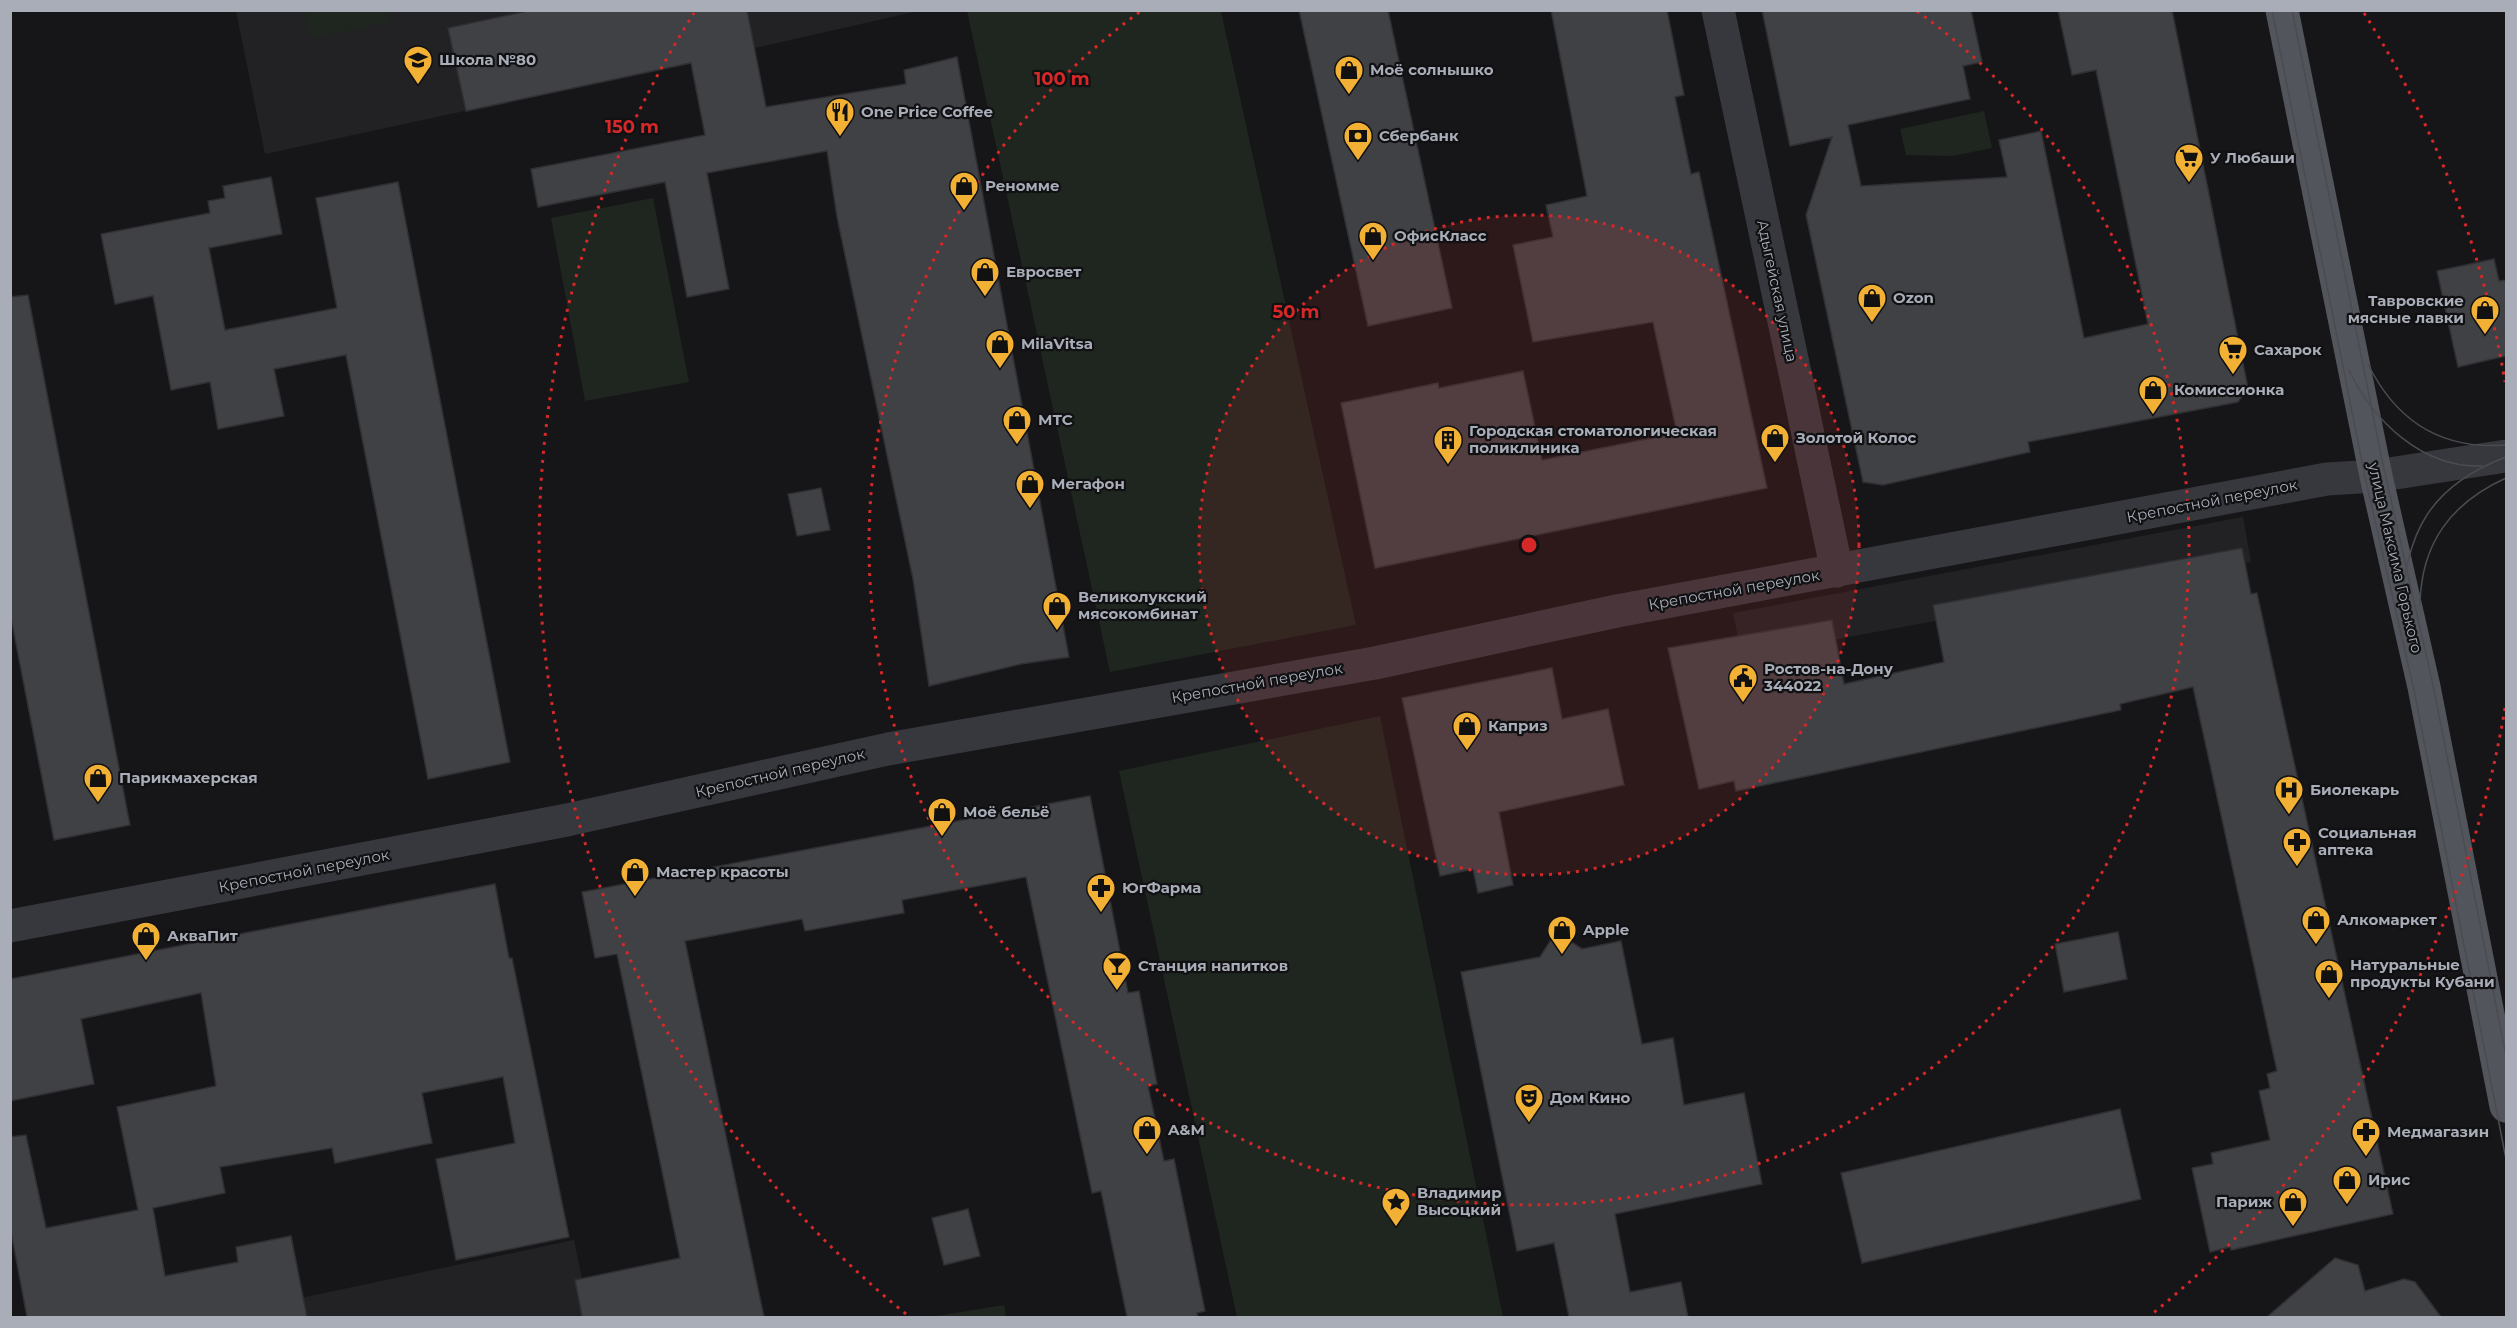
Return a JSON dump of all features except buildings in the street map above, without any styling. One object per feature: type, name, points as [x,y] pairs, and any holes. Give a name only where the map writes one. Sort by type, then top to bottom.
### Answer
[{"type":"main road","name":"улица Максима Горького","points":[[2282,10],[2376,476],[2424,687],[2506,1106]]},
{"type":"street","name":"Адыгейская улица","points":[[1718,10],[1837,572]]},
{"type":"street","name":"Крепостной переулок","points":[[10,926],[567,820],[888,749],[1375,663],[1617,611],[2327,480],[2376,476],[2506,456]]},
{"type":"shaded area","name":"Школа №80","points":[[236,11],[918,11],[265,154]]},
{"type":"shaded area","points":[[304,11],[388,11],[390,22],[310,38]]},
{"type":"shaded area","points":[[967,11],[1221,11],[1356,625],[1110,672]]},
{"type":"shaded area","points":[[1984,111],[1992,148],[1953,156],[1906,155],[1900,129]]},
{"type":"shaded area","points":[[653,198],[689,382],[585,401],[551,218]]},
{"type":"shaded area","points":[[2243,517],[2251,562],[1742,657],[1733,613]]},
{"type":"shaded area","points":[[1380,716],[1503,1317],[1237,1317],[1119,771]]},
{"type":"shaded area","points":[[574,1240],[590,1317],[237,1318],[235,1312]]},
{"type":"shaded area","points":[[1004,1305],[1006,1317],[930,1317]]},
{"type":"tram line","points":[[2272,10],[2365,477],[2414,690],[2506,1159]]},
{"type":"tram line","points":[[2292,10],[2382,460],[2433,685],[2506,1056]]},
{"type":"tram line","points":[[2368,364],[2393,402],[2408,417],[2424,428],[2462,443],[2506,445]]},
{"type":"tram line","points":[[2349,370],[2371,407],[2402,438],[2439,459],[2460,465],[2482,466]]},
{"type":"tram line","points":[[2401,613],[2408,559],[2426,516],[2440,498],[2458,482],[2506,457]]},
{"type":"tram line","points":[[2420,605],[2426,563],[2433,544],[2443,528],[2470,500],[2506,478]]},
{"type":"place","name":"Школа №80","points":[[418,86]]},
{"type":"place","name":"Моё солнышко","points":[[1349,96]]},
{"type":"place","name":"One Price Coffee","points":[[840,138]]},
{"type":"place","name":"Сбербанк","points":[[1358,162]]},
{"type":"place","name":"У Любаши","points":[[2189,184]]},
{"type":"place","name":"Реномме","points":[[964,212]]},
{"type":"place","name":"ОфисКласс","points":[[1373,262]]},
{"type":"place","name":"Евросвет","points":[[985,298]]},
{"type":"place","name":"Ozon","points":[[1872,324]]},
{"type":"place","name":"Тавровские мясные лавки","points":[[2485,336]]},
{"type":"place","name":"MilaVitsa","points":[[1000,370]]},
{"type":"place","name":"Сахарок","points":[[2233,376]]},
{"type":"place","name":"Комиссионка","points":[[2153,416]]},
{"type":"place","name":"МТС","points":[[1017,446]]},
{"type":"place","name":"Золотой Колос","points":[[1775,464]]},
{"type":"place","name":"Городская стоматологическая поликлиника","points":[[1448,466]]},
{"type":"place","name":"Мегафон","points":[[1030,510]]},
{"type":"place","name":"Великолукский мясокомбинат","points":[[1057,632]]},
{"type":"place","name":"Ростов-на-Дону 344022","points":[[1743,704]]},
{"type":"place","name":"Каприз","points":[[1467,752]]},
{"type":"place","name":"Парикмахерская","points":[[98,804]]},
{"type":"place","name":"Биолекарь","points":[[2289,816]]},
{"type":"place","name":"Моё бельё","points":[[942,838]]},
{"type":"place","name":"Социальная аптека","points":[[2297,868]]},
{"type":"place","name":"Мастер красоты","points":[[635,898]]},
{"type":"place","name":"ЮгФарма","points":[[1101,914]]},
{"type":"place","name":"Алкомаркет","points":[[2316,946]]},
{"type":"place","name":"Apple","points":[[1562,956]]},
{"type":"place","name":"АкваПит","points":[[146,962]]},
{"type":"place","name":"Станция напитков","points":[[1117,992]]},
{"type":"place","name":"Натуральные продукты Кубани","points":[[2329,1000]]},
{"type":"place","name":"Дом Кино","points":[[1529,1124]]},
{"type":"place","name":"A&M","points":[[1147,1156]]},
{"type":"place","name":"Медмагазин","points":[[2366,1158]]},
{"type":"place","name":"Ирис","points":[[2347,1206]]},
{"type":"place","name":"Владимир Высоцкий","points":[[1396,1228]]},
{"type":"place","name":"Париж","points":[[2293,1228]]}]
